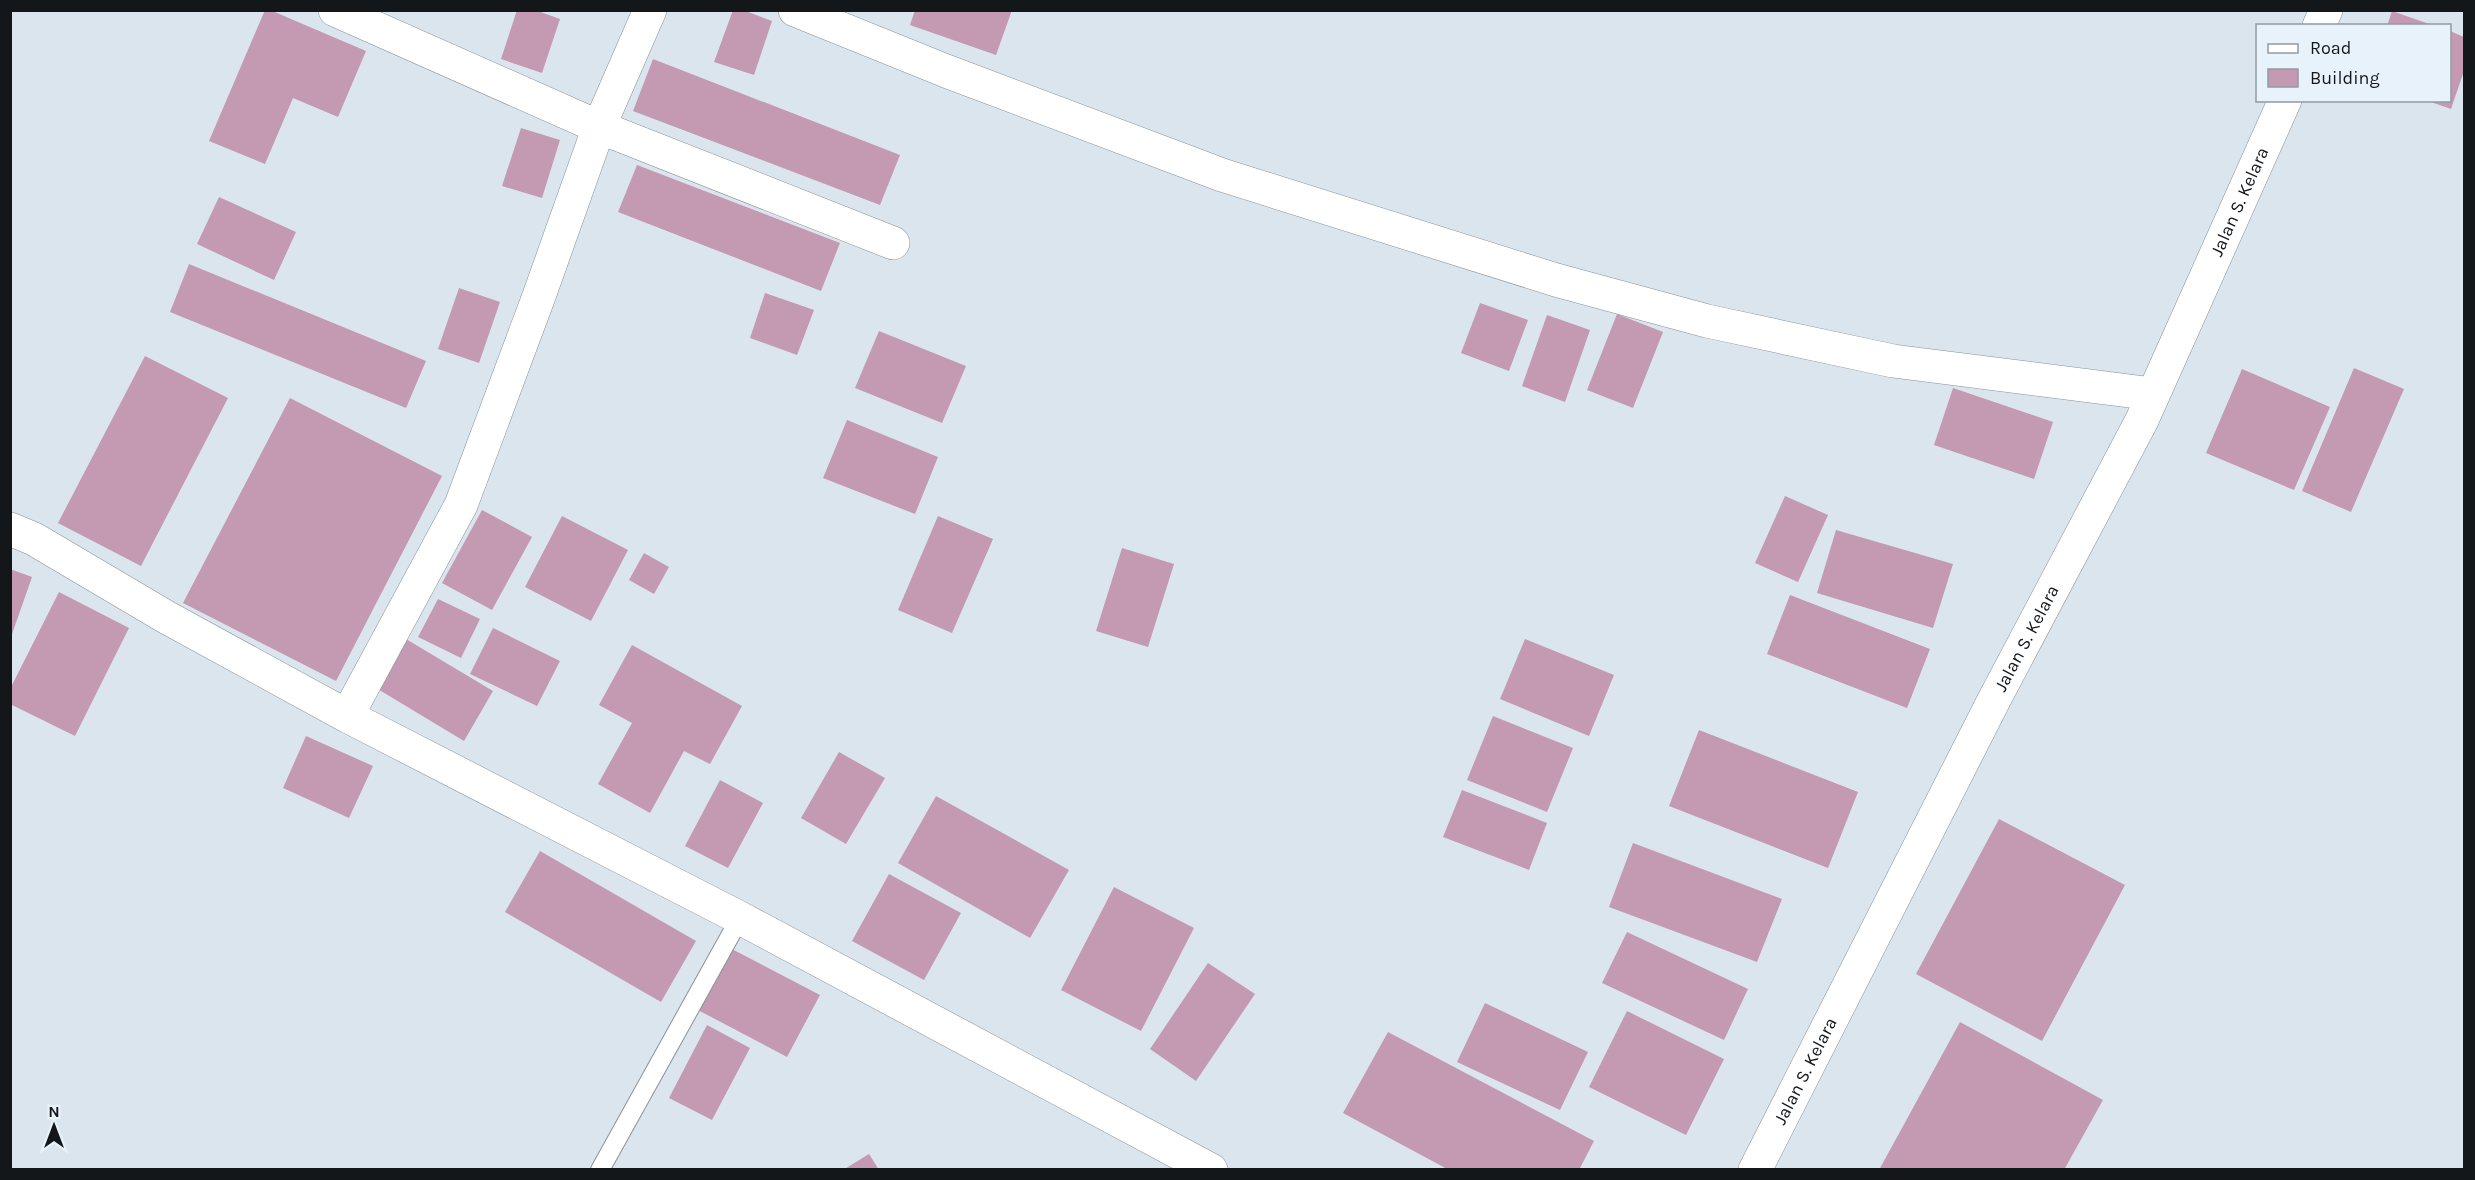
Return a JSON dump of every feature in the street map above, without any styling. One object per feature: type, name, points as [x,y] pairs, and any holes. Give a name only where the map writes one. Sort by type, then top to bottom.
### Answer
[{"type":"street","points":[[335,10],[599,127],[893,243]]},
{"type":"street","points":[[347,716],[461,505],[599,127],[650,10]]},
{"type":"street","points":[[795,10],[946,71],[1222,174],[1556,280],[1707,321],[1893,361],[2153,394]]},
{"type":"street","points":[[2320,24],[2326,10]]},
{"type":"street","name":"Jalan S. Kelara","points":[[1755,1170],[2153,394],[2284,102]]},
{"type":"street","points":[[10,529],[34,539],[166,617],[347,716],[740,918],[1211,1170]]},
{"type":"lane","points":[[600,1170],[740,918]]},
{"type":"building","points":[[265,10],[270,10],[366,51],[338,117],[293,98],[265,164],[209,141]]},
{"type":"building","points":[[517,10],[535,10],[560,19],[542,73],[501,59]]},
{"type":"building","points":[[733,10],[743,10],[772,21],[754,75],[714,62]]},
{"type":"building","points":[[915,10],[1012,10],[996,55],[910,25]]},
{"type":"building","points":[[2392,11],[2429,24],[2388,24]]},
{"type":"building","points":[[2451,31],[2464,37],[2464,71],[2451,109],[2431,102],[2451,102]]},
{"type":"building","points":[[653,59],[900,155],[880,205],[633,111]]},
{"type":"building","points":[[521,128],[560,140],[542,198],[502,186]]},
{"type":"building","points":[[637,165],[840,243],[821,291],[618,212]]},
{"type":"building","points":[[219,197],[296,232],[274,280],[197,244]]},
{"type":"building","points":[[189,264],[426,361],[406,408],[170,312]]},
{"type":"building","points":[[459,288],[500,302],[479,363],[438,349]]},
{"type":"building","points":[[765,293],[814,310],[797,355],[750,338]]},
{"type":"building","points":[[1480,303],[1528,320],[1509,371],[1461,353]]},
{"type":"building","points":[[1617,314],[1663,332],[1633,408],[1587,390]]},
{"type":"building","points":[[1547,315],[1590,330],[1565,402],[1522,386]]},
{"type":"building","points":[[879,331],[966,366],[942,423],[855,388]]},
{"type":"building","points":[[145,356],[228,398],[141,566],[58,523]]},
{"type":"building","points":[[2354,368],[2404,389],[2351,512],[2302,491]]},
{"type":"building","points":[[2242,369],[2330,407],[2294,490],[2206,453]]},
{"type":"building","points":[[1953,388],[2053,422],[2034,479],[1934,445]]},
{"type":"building","points":[[290,398],[442,476],[336,681],[183,603]]},
{"type":"building","points":[[847,420],[938,457],[915,514],[823,478]]},
{"type":"building","points":[[1785,496],[1828,515],[1798,582],[1755,563]]},
{"type":"building","points":[[482,510],[532,537],[492,610],[442,583]]},
{"type":"building","points":[[562,516],[628,550],[591,621],[525,587]]},
{"type":"building","points":[[938,516],[993,539],[952,633],[898,610]]},
{"type":"building","points":[[1836,530],[1953,564],[1933,628],[1817,593]]},
{"type":"building","points":[[1122,548],[1174,564],[1148,647],[1096,631]]},
{"type":"building","points":[[644,553],[669,567],[654,594],[629,580]]},
{"type":"building","points":[[10,569],[32,577],[11,637],[10,637]]},
{"type":"building","points":[[59,592],[129,628],[75,736],[10,704],[10,689]]},
{"type":"building","points":[[1790,595],[1930,649],[1907,708],[1767,654]]},
{"type":"building","points":[[438,599],[480,619],[461,658],[418,637]]},
{"type":"building","points":[[493,628],[560,661],[537,706],[470,674]]},
{"type":"building","points":[[406,639],[493,691],[464,741],[376,688]]},
{"type":"building","points":[[1525,639],[1614,675],[1589,736],[1500,699]]},
{"type":"building","points":[[632,645],[742,706],[710,764],[684,751],[650,813],[598,784],[632,723],[599,705]]},
{"type":"building","points":[[1493,716],[1573,748],[1547,812],[1467,780]]},
{"type":"building","points":[[1699,730],[1858,792],[1828,868],[1669,806]]},
{"type":"building","points":[[306,736],[373,766],[349,818],[283,788]]},
{"type":"building","points":[[839,752],[885,778],[846,844],[801,818]]},
{"type":"building","points":[[720,780],[763,803],[728,868],[685,846]]},
{"type":"building","points":[[1462,790],[1547,823],[1529,870],[1443,837]]},
{"type":"building","points":[[936,796],[1069,870],[1030,938],[898,863]]},
{"type":"building","points":[[1999,819],[2125,885],[2042,1041],[1916,974]]},
{"type":"building","points":[[1633,843],[1782,899],[1757,962],[1609,907]]},
{"type":"building","points":[[540,851],[696,941],[661,1002],[505,912]]},
{"type":"building","points":[[889,874],[961,913],[924,980],[852,941]]},
{"type":"building","points":[[1114,887],[1194,928],[1141,1031],[1061,990]]},
{"type":"building","points":[[1627,932],[1748,989],[1724,1040],[1602,983]]},
{"type":"building","points":[[728,947],[820,995],[787,1057],[696,1009]]},
{"type":"building","points":[[1208,963],[1255,994],[1196,1081],[1150,1049]]},
{"type":"building","points":[[1485,1003],[1588,1052],[1560,1110],[1457,1062]]},
{"type":"building","points":[[1627,1011],[1724,1059],[1686,1135],[1589,1087]]},
{"type":"building","points":[[1960,1022],[2103,1100],[2064,1170],[1879,1170]]},
{"type":"building","points":[[707,1025],[750,1048],[712,1120],[669,1098]]},
{"type":"building","points":[[1388,1032],[1594,1141],[1579,1170],[1449,1170],[1343,1113]]},
{"type":"building","points":[[869,1154],[879,1170],[843,1170]]}]
